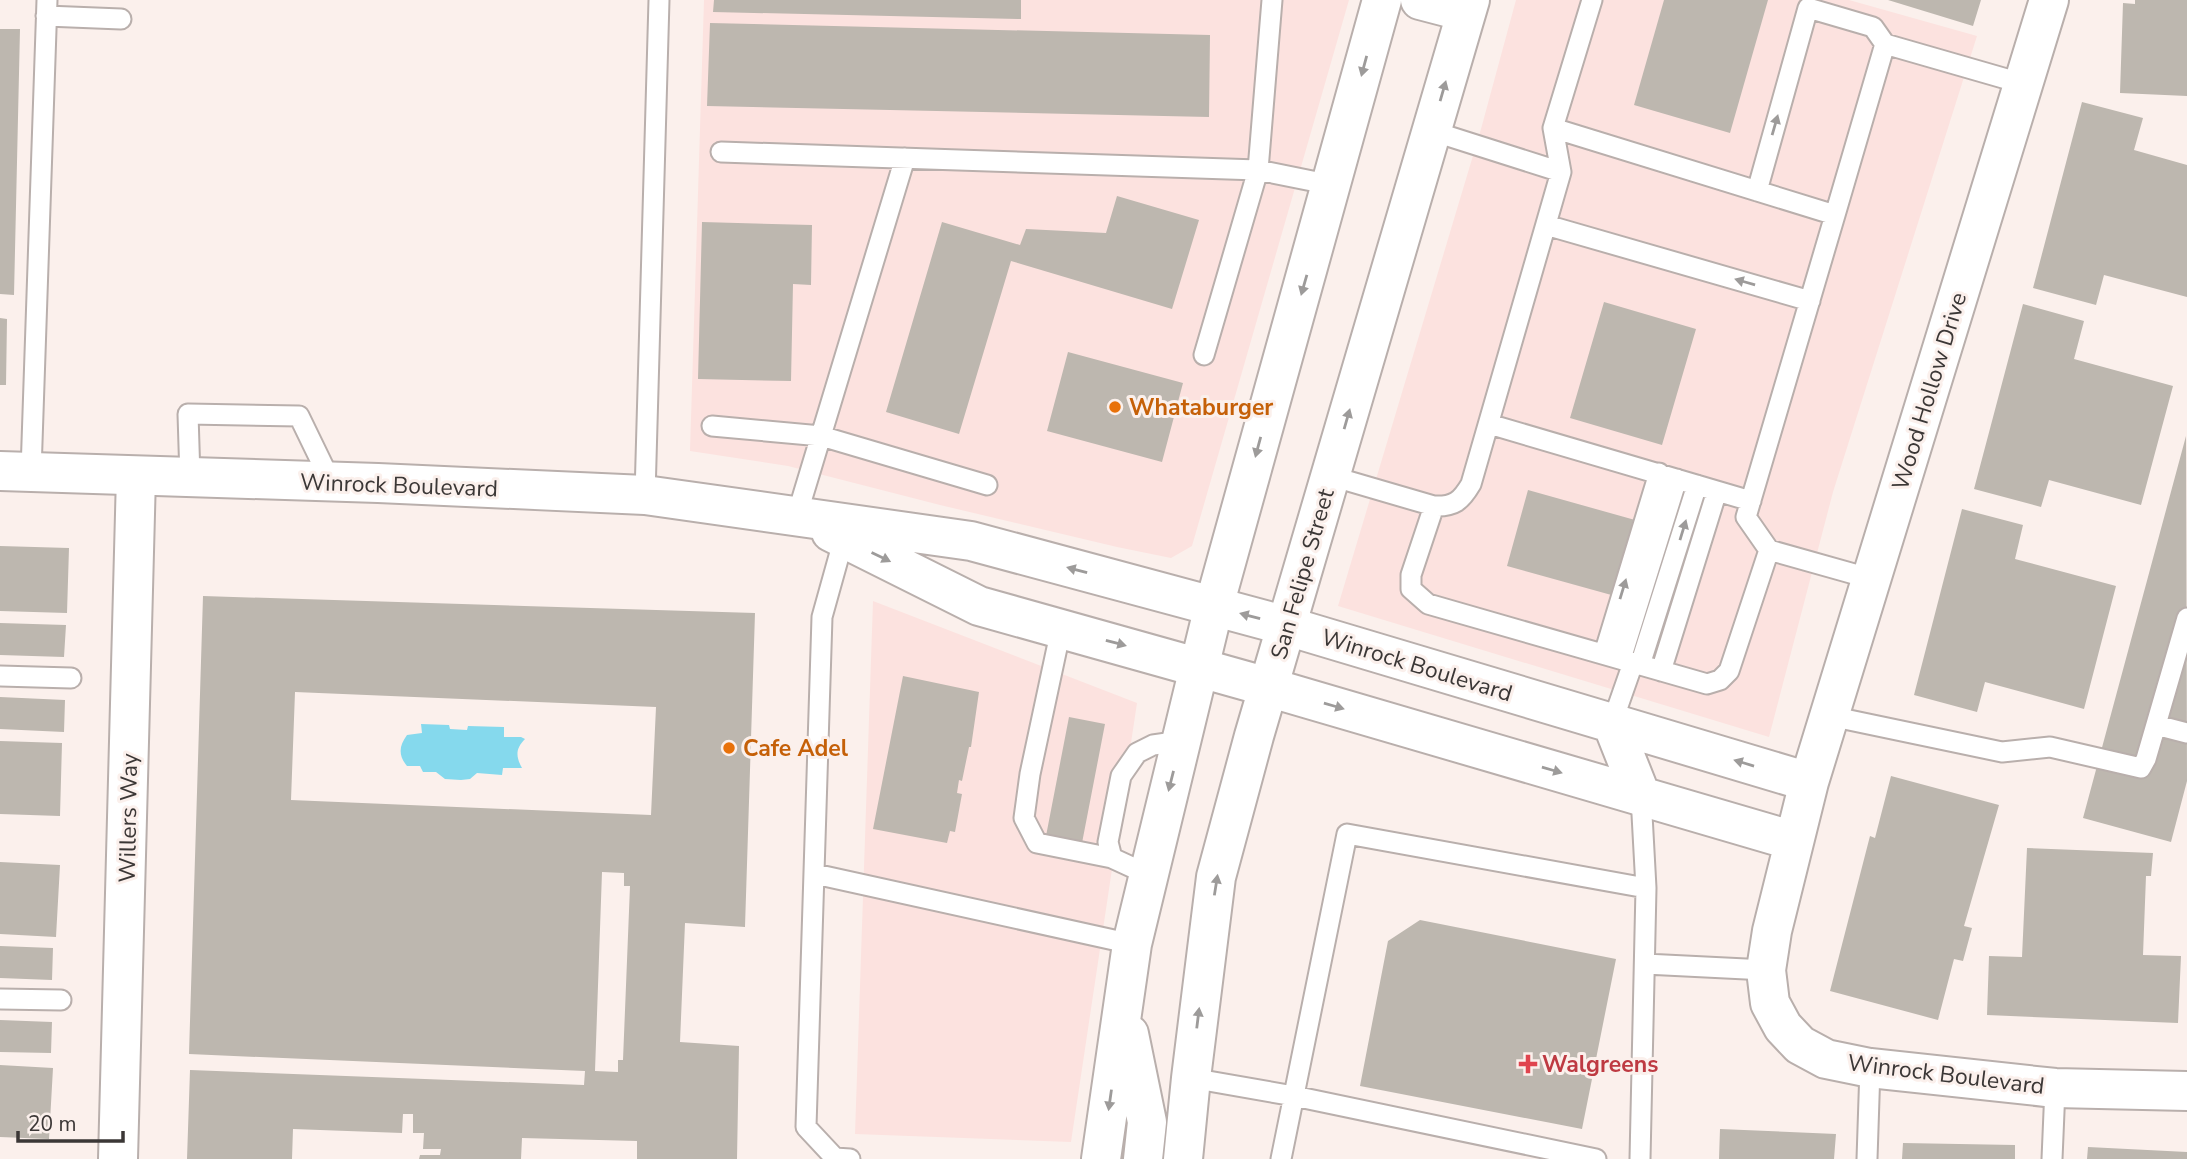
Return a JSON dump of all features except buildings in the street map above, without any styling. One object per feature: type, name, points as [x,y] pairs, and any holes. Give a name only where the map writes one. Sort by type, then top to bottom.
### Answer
[{"type":"street","points":[[1101,1159],[1132,944],[1181,741],[1214,606],[1382,0]]},
{"type":"street","points":[[1420,0],[1468,6]]},
{"type":"street","name":"Wood Hollow Drive","points":[[1809,782],[2049,0]]},
{"type":"street","name":"San Felipe Street","points":[[1183,1159],[1216,877],[1268,687],[1468,6]]},
{"type":"street","name":"Winrock Boulevard","points":[[15,472],[645,495],[971,541],[1287,626],[1809,782],[1772,931],[1766,970],[1770,1003],[1783,1027],[1800,1045],[1826,1059],[1870,1068],[2055,1088],[2187,1091]]},
{"type":"street","name":"Willers Way","points":[[118,1159],[136,476]]},
{"type":"street","name":"Winrock Boulevard","points":[[797,515],[979,606],[1199,667],[1794,841]]},
{"type":"street","points":[[1612,723],[1641,796]]},
{"type":"street","points":[[1123,1004],[1147,1122],[1143,1159]]},
{"type":"lane","points":[[645,495],[659,0]]},
{"type":"lane","points":[[1204,355],[1258,170],[1272,0]]},
{"type":"lane","points":[[1331,476],[1434,506],[1447,507],[1463,497],[1471,484],[1561,172],[1553,128],[1592,0]]},
{"type":"lane","points":[[15,472],[46,8],[121,19]]},
{"type":"lane","points":[[1757,191],[1808,8],[1873,27],[1885,44],[2024,84]]},
{"type":"lane","points":[[1872,579],[1769,550],[1746,517],[1885,44]]},
{"type":"lane","points":[[1553,128],[1835,215]]},
{"type":"lane","points":[[1432,131],[1561,172]]},
{"type":"lane","points":[[721,152],[1258,170],[1332,185]]},
{"type":"lane","points":[[797,515],[905,158]]},
{"type":"lane","points":[[1546,225],[1810,301]]},
{"type":"lane","points":[[190,478],[188,414],[299,416],[331,482]]},
{"type":"lane","points":[[1489,424],[1751,500]]},
{"type":"lane","points":[[712,426],[821,436],[987,485]]},
{"type":"lane","points":[[1612,723],[1624,660],[1668,476]]},
{"type":"lane","points":[[1624,660],[1697,485]]},
{"type":"lane","points":[[1661,671],[1717,491]]},
{"type":"lane","points":[[1434,506],[1411,575],[1412,589],[1428,604],[1707,684],[1720,680],[1729,671],[1769,550]]},
{"type":"lane","points":[[844,538],[822,617],[806,1127],[835,1158],[850,1159]]},
{"type":"lane","points":[[1830,716],[2001,752],[2050,747],[2141,768],[2146,759],[2187,618]]},
{"type":"lane","points":[[1061,629],[1030,775],[1024,818],[1037,843],[1112,858],[1149,875]]},
{"type":"lane","points":[[0,676],[71,678]]},
{"type":"lane","points":[[2156,725],[2187,733]]},
{"type":"lane","points":[[1112,858],[1108,842],[1121,776],[1137,753],[1153,745],[1181,741]]},
{"type":"lane","points":[[1640,1159],[1646,888],[1641,796]]},
{"type":"lane","points":[[1281,1159],[1347,834],[1646,888]]},
{"type":"lane","points":[[815,874],[1132,944]]},
{"type":"lane","points":[[1645,964],[1766,970]]},
{"type":"lane","points":[[0,999],[61,1000]]},
{"type":"lane","points":[[1867,1159],[1870,1068]]},
{"type":"lane","points":[[1191,1078],[1294,1096],[1596,1159]]},
{"type":"lane","points":[[2052,1159],[2055,1088]]},
{"type":"shaded area","points":[[704,0],[1349,0],[1192,546],[1171,558],[940,505],[788,466],[690,451]]},
{"type":"shaded area","points":[[1516,0],[1849,0],[1977,36],[1833,492],[1769,737],[1338,606],[1481,129]]},
{"type":"shaded area","points":[[873,601],[1137,703],[1071,1142],[855,1134]]},
{"type":"water","points":[[421,724],[449,725],[450,729],[467,730],[468,726],[504,727],[504,737],[525,739],[519,746],[518,753],[522,768],[503,768],[502,775],[477,773],[470,779],[461,780],[445,779],[436,772],[423,772],[420,766],[407,766],[401,754],[402,743],[407,735],[422,733]]},
{"type":"place","name":"Whataburger","points":[[1115,407]]},
{"type":"place","name":"Cafe Adel","points":[[729,748]]},
{"type":"place","name":"Walgreens","points":[[1528,1064]]}]
